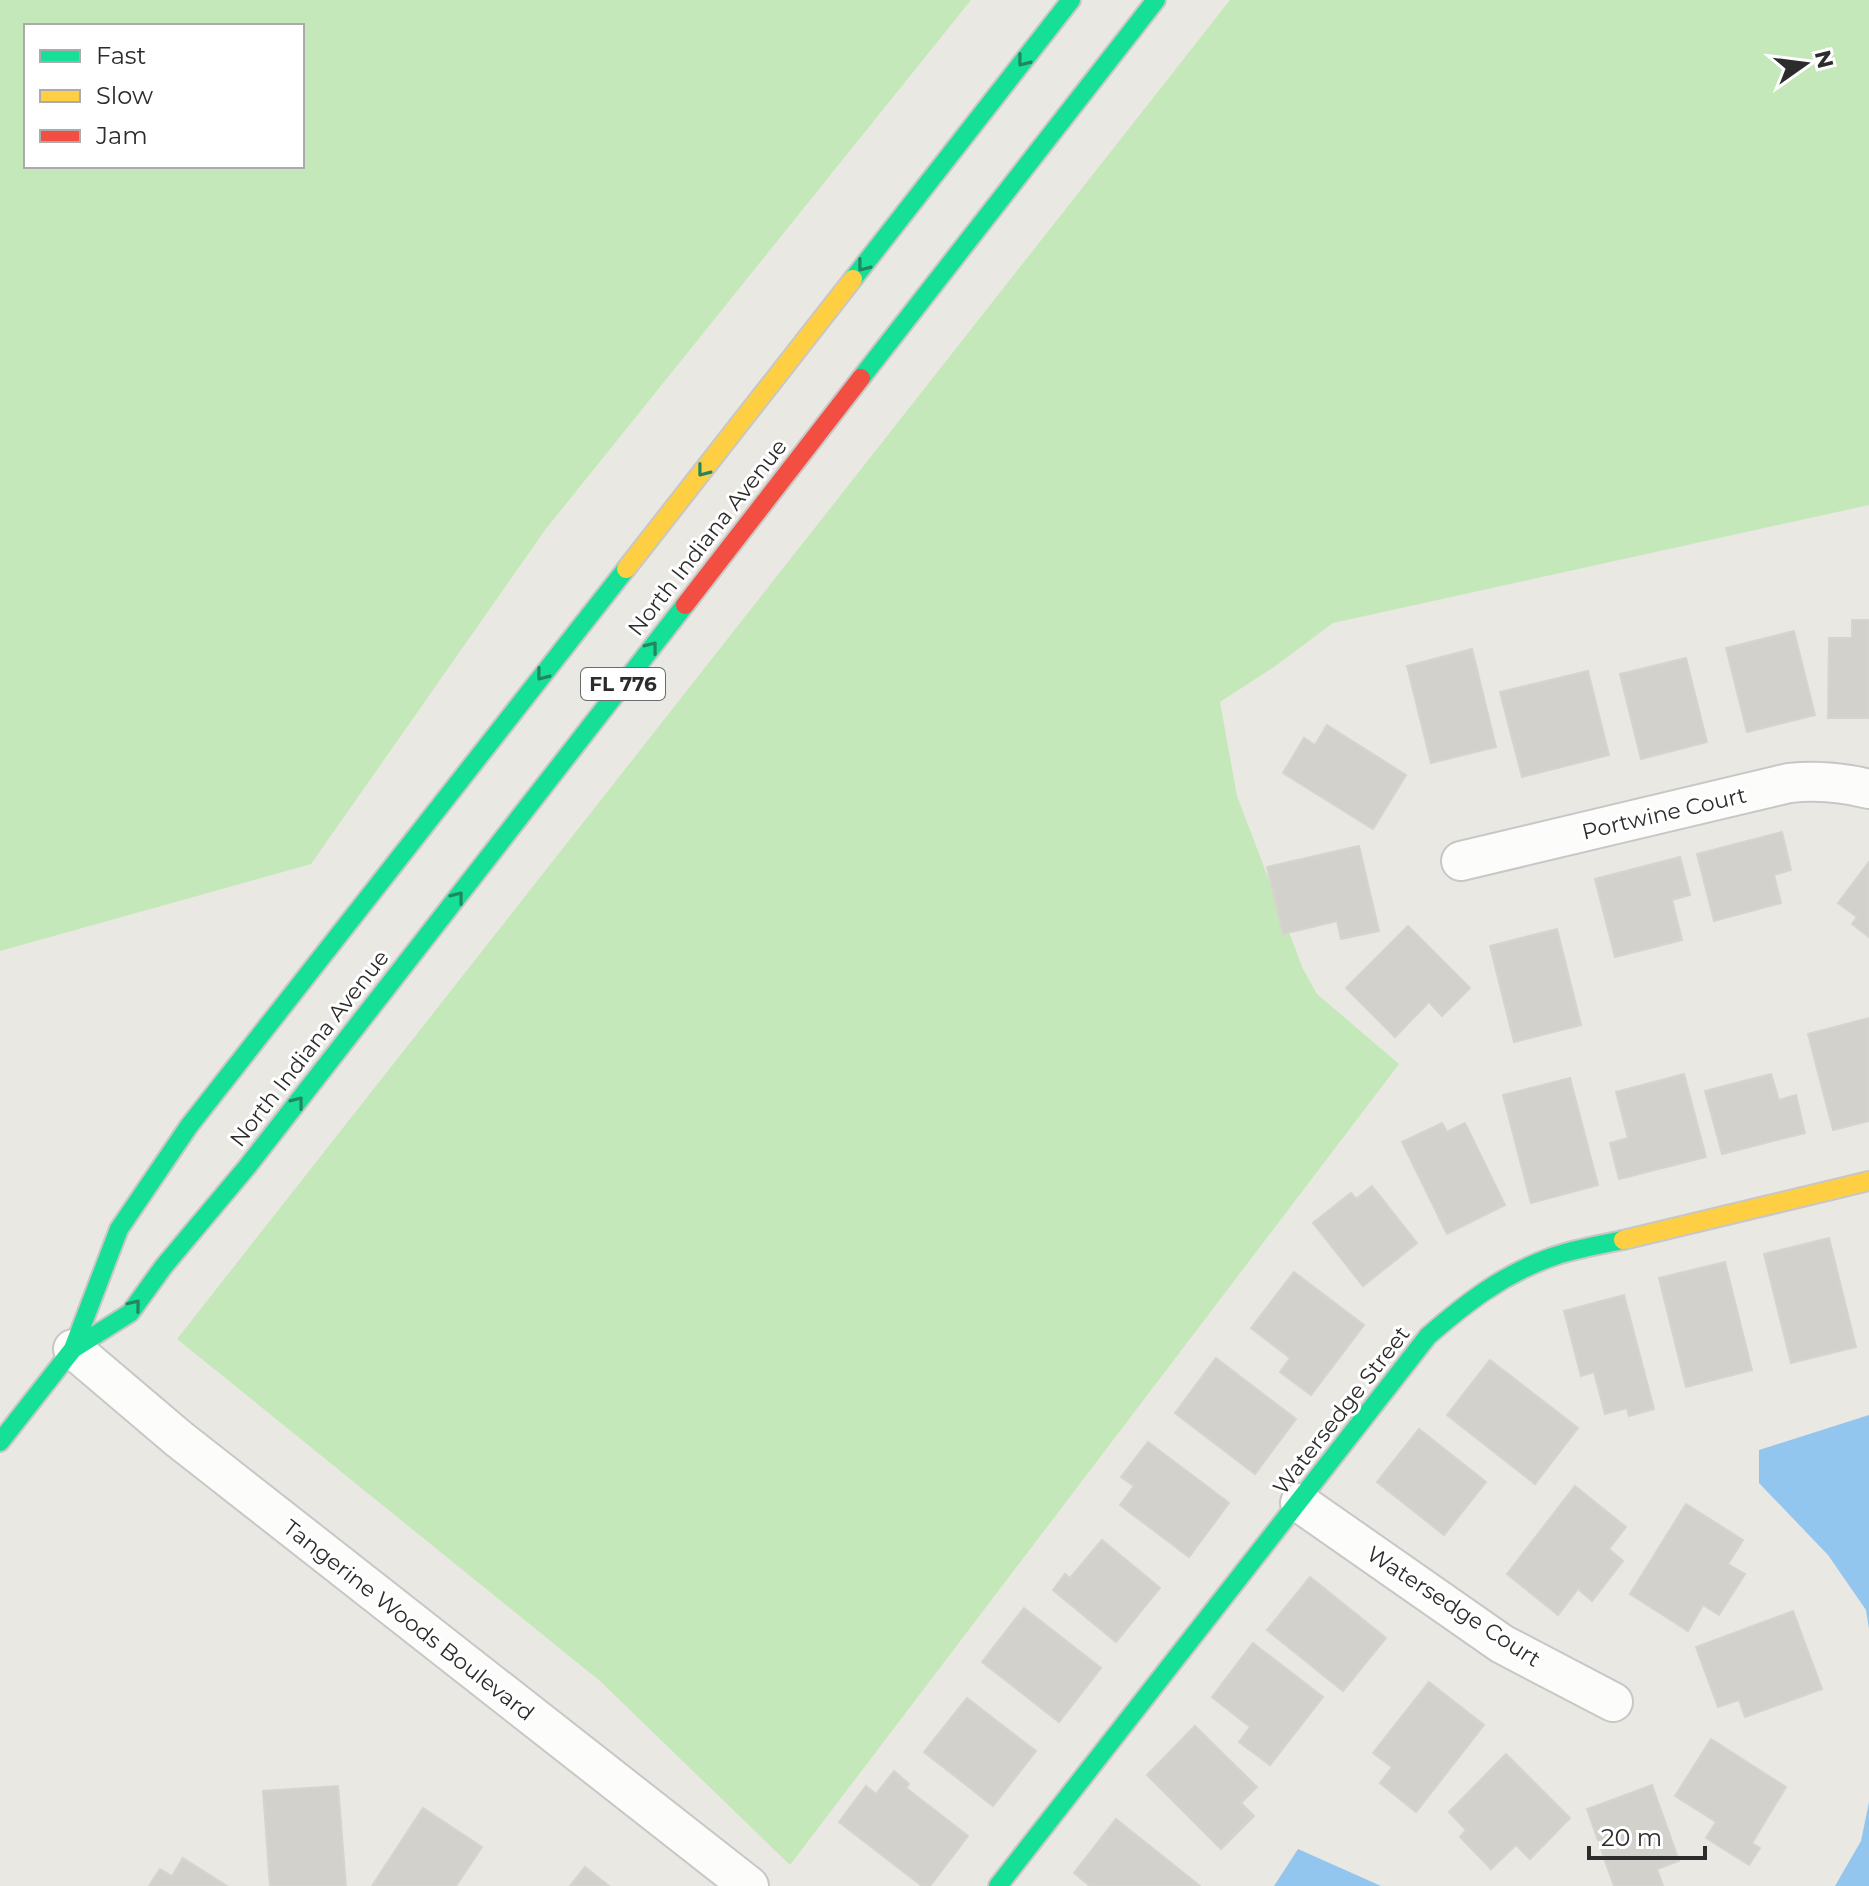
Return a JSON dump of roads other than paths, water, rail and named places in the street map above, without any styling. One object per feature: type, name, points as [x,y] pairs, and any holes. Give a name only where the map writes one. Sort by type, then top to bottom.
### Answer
[{"type":"main road","name":"North Indiana Avenue","points":[[0,1442],[73,1349],[119,1229],[189,1126],[1071,0]]},
{"type":"main road","name":"North Indiana Avenue","points":[[73,1349],[130,1313],[1156,0]]},
{"type":"main road","name":"Watersedge Street","points":[[998,1886],[1428,1336],[1468,1301],[1496,1282],[1551,1257],[1869,1181]]},
{"type":"street","name":"Portwine Court","points":[[1461,861],[1789,783],[1841,782],[1869,789]]},
{"type":"street","name":"Tangerine Woods Boulevard","points":[[73,1349],[179,1439],[749,1886]]},
{"type":"street","name":"Watersedge Court","points":[[1300,1503],[1502,1644],[1613,1702]]},
{"type":"water","points":[[1869,1415],[1869,1629],[1866,1610],[1828,1555],[1759,1483],[1759,1450]]},
{"type":"water","points":[[1869,1802],[1869,1886],[1835,1886],[1861,1841]]},
{"type":"water","points":[[1298,1849],[1381,1886],[1274,1886]]}]
